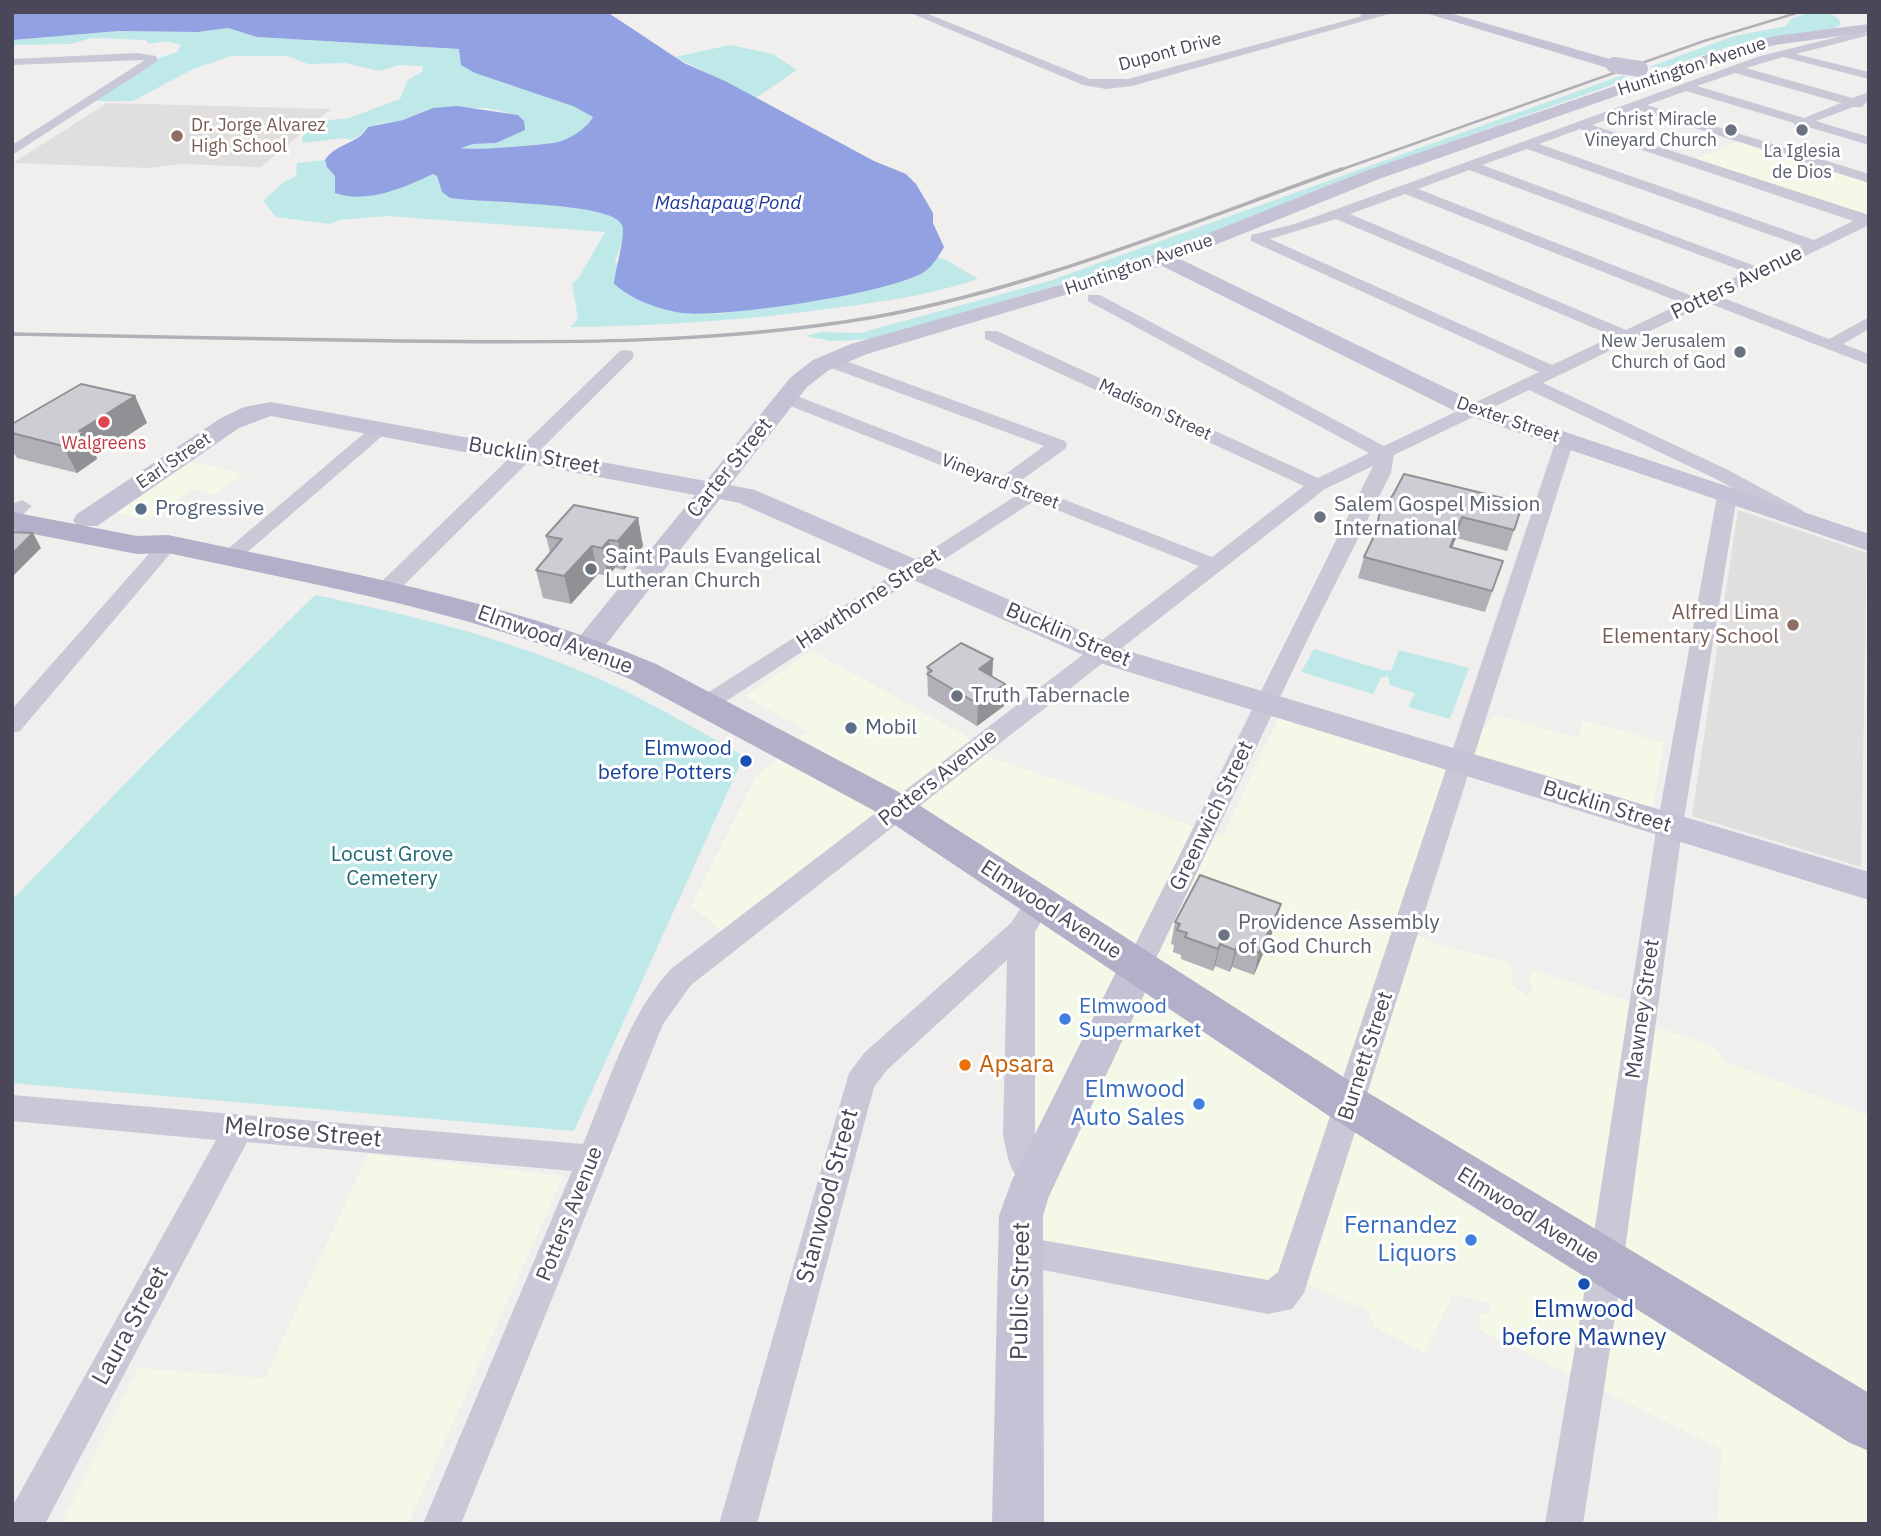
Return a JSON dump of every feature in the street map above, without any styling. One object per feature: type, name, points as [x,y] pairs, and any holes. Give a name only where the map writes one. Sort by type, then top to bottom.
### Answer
[{"type":"main road","points":[[1429,12],[1657,79]]},
{"type":"main road","points":[[1443,12],[1486,27]]},
{"type":"main road","name":"Huntington Avenue","points":[[829,361],[991,335],[1094,298],[1359,180],[1746,47],[1845,20],[1868,29]]},
{"type":"main road","name":"Huntington Avenue","points":[[829,361],[867,347],[1080,286],[1256,239],[1393,182],[1657,79],[1774,49],[1868,29]]},
{"type":"main road","name":"Dexter Street","points":[[1171,263],[1474,410],[1869,543]]},
{"type":"main road","name":"Carter Street","points":[[586,649],[805,375],[829,361]]},
{"type":"main road","name":"Bucklin Street","points":[[265,410],[285,410],[753,498],[1102,651],[1266,705],[1869,886]]},
{"type":"main road","name":"Earl Street","points":[[88,520],[230,423],[265,410]]},
{"type":"main road","name":"Elmwood Avenue","points":[[15,511],[88,520],[155,535],[168,544]]},
{"type":"main road","name":"Elmwood Avenue","points":[[15,511],[136,545],[168,544],[466,609],[631,666],[898,809],[1030,917],[1138,967],[1351,1106],[1869,1424]]},
{"type":"main road","name":"Greenwich Street","points":[[1036,1179],[1138,967]]},
{"type":"main road","name":"Public Street","points":[[1018,1524],[1019,1252],[1023,1209],[1036,1179]]},
{"type":"street","name":"Dupont Drive","points":[[913,12],[1101,85],[1128,83],[1391,12]]},
{"type":"street","name":"Dupont Drive","points":[[1322,30],[1368,13]]},
{"type":"street","name":"Huntington Avenue","points":[[1256,239],[1635,105],[1657,79],[1735,69],[1868,29]]},
{"type":"street","points":[[1783,53],[1869,76]]},
{"type":"street","points":[[12,62],[152,58],[152,61],[12,150]]},
{"type":"street","points":[[12,72],[31,62]]},
{"type":"street","points":[[1735,69],[1869,107]]},
{"type":"street","points":[[1657,79],[1869,141]]},
{"type":"street","points":[[1737,149],[1869,96]]},
{"type":"street","points":[[1635,105],[1869,179]]},
{"type":"street","points":[[1579,125],[1867,220]]},
{"type":"street","points":[[1525,144],[1814,246]]},
{"type":"street","points":[[1697,165],[1714,158]]},
{"type":"street","points":[[1468,165],[1759,272]]},
{"type":"street","points":[[1404,188],[1869,360]]},
{"type":"street","points":[[1335,213],[1627,336]]},
{"type":"street","name":"Potters Avenue","points":[[442,1524],[650,1020],[667,992],[681,977],[1318,485],[1867,220]]},
{"type":"street","points":[[1256,239],[1553,372]]},
{"type":"street","points":[[1094,298],[1385,453]]},
{"type":"street","points":[[1830,345],[1869,322]]},
{"type":"street","name":"Madison Street","points":[[991,335],[1318,485]]},
{"type":"street","points":[[386,590],[626,355]]},
{"type":"street","points":[[829,361],[1058,446],[1004,484]]},
{"type":"street","points":[[1529,383],[1721,474],[1826,530]]},
{"type":"street","name":"Vineyard Street","points":[[786,398],[1214,565]]},
{"type":"street","points":[[230,557],[381,428]]},
{"type":"street","name":"Burnett Street","points":[[1019,1252],[1268,1297],[1280,1297],[1292,1281],[1351,1106],[1539,513],[1565,440]]},
{"type":"street","name":"Greenwich Street","points":[[1138,967],[1381,473],[1385,453]]},
{"type":"street","name":"Hawthorne Street","points":[[706,704],[1032,494]]},
{"type":"street","name":"Mawney Street","points":[[1563,1524],[1606,1265],[1670,827],[1727,496]]},
{"type":"street","points":[[12,725],[168,544]]},
{"type":"street","points":[[1030,917],[1019,1134],[1023,1159],[1036,1179]]},
{"type":"street","name":"Stanwood Street","points":[[738,1524],[860,1082],[876,1061],[1030,917]]},
{"type":"street","name":"Melrose Street","points":[[12,1108],[593,1159]]},
{"type":"street","name":"Laura Street","points":[[24,1524],[239,1128]]},
{"type":"shaded area","name":"Dr. Jorge Alvarez High School","points":[[107,103],[331,109],[261,167],[181,164],[150,168],[13,163]]},
{"type":"shaded area","points":[[1744,140],[1869,178],[1869,216],[1695,159]]},
{"type":"shaded area","points":[[189,461],[243,474],[215,494],[193,489],[148,520],[116,513]]},
{"type":"shaded area","points":[[1738,510],[1867,553],[1861,867],[1692,816]]},
{"type":"shaded area","points":[[812,651],[964,735],[991,758],[1223,836],[1280,715],[1451,767],[1495,715],[1578,738],[1583,720],[1664,743],[1650,822],[1502,776],[1447,777],[1399,928],[1445,947],[1504,961],[1512,969],[1511,984],[1528,996],[1533,989],[1528,980],[1534,970],[1631,1002],[1634,1020],[1711,1045],[1727,1062],[1869,1116],[1868,1524],[1717,1524],[1722,1449],[1480,1330],[1479,1315],[1492,1311],[1488,1303],[1453,1294],[1425,1353],[1375,1327],[1367,1310],[1287,1275],[1265,1292],[1013,1257],[1011,947],[1024,900],[893,812],[725,933],[691,906],[756,777],[808,731],[745,696]]},
{"type":"shaded area","points":[[368,1154],[563,1176],[408,1524],[61,1524],[138,1368],[265,1378]]},
{"type":"green space","points":[[1811,12],[1833,15],[1841,24],[1834,29],[1728,47],[1666,67],[1649,67],[1734,36],[1786,26],[1791,19]]},
{"type":"green space","points":[[228,28],[257,37],[459,49],[462,55],[593,117],[578,132],[558,142],[466,149],[460,148],[473,144],[496,143],[522,129],[518,115],[487,108],[433,108],[403,120],[378,124],[352,140],[344,138],[303,143],[302,137],[319,121],[349,118],[400,99],[408,80],[423,71],[422,66],[400,65],[379,71],[346,63],[308,64],[288,56],[232,56],[193,69],[133,101],[90,101],[153,60],[177,52],[181,45],[166,41],[149,44],[146,40],[91,38],[71,44],[12,45],[12,40],[119,31],[198,32]]},
{"type":"green space","points":[[730,45],[773,54],[797,70],[756,98],[675,57]]},
{"type":"green space","points":[[1623,75],[1629,79],[1345,179],[1230,227],[1125,265],[874,339],[831,341],[805,336],[821,332],[860,333],[1049,281]]},
{"type":"green space","points":[[325,160],[335,176],[385,192],[433,174],[437,176],[442,192],[450,198],[568,207],[610,214],[620,220],[623,229],[615,262],[719,314],[856,292],[903,281],[921,273],[937,258],[945,259],[978,279],[911,296],[808,312],[706,322],[570,327],[578,319],[572,283],[578,279],[605,232],[387,216],[339,220],[330,224],[276,217],[263,201],[284,182],[296,176],[297,163]]},
{"type":"green space","name":"Locust Grove Cemetery","points":[[315,595],[494,639],[563,664],[635,696],[744,756],[574,1131],[12,1083],[12,900],[154,754]]},
{"type":"green space","points":[[1314,649],[1391,671],[1399,650],[1469,668],[1450,719],[1408,707],[1415,693],[1390,685],[1388,676],[1381,678],[1373,694],[1301,672]]},
{"type":"water","name":"Mashapaug Pond","points":[[12,12],[607,12],[684,63],[727,82],[874,161],[906,174],[916,184],[933,213],[933,223],[944,247],[924,272],[905,280],[843,296],[732,312],[703,314],[664,309],[637,299],[614,284],[623,230],[614,217],[572,208],[450,198],[442,192],[437,176],[433,174],[373,196],[335,193],[335,176],[325,160],[335,150],[359,137],[368,127],[403,120],[433,108],[457,106],[518,115],[524,121],[525,130],[496,143],[473,144],[461,148],[492,148],[558,142],[578,132],[593,117],[573,106],[475,73],[461,65],[459,49],[257,37],[228,28],[198,32],[119,31],[12,40]]},
{"type":"building","points":[[81,384],[135,396],[79,431],[84,432],[63,446],[12,433],[12,424]]},
{"type":"building","points":[[1404,474],[1523,503],[1514,530],[1462,517],[1450,547],[1503,561],[1492,591],[1364,557],[1376,532],[1380,510],[1393,495]]},
{"type":"building","points":[[574,505],[638,518],[618,541],[609,540],[602,548],[592,546],[564,576],[536,570],[562,539],[546,536]]},
{"type":"building","points":[[12,532],[33,533],[12,554]]},
{"type":"building","points":[[961,643],[993,659],[979,669],[1005,684],[978,704],[927,674],[932,671],[927,667]]},
{"type":"building","points":[[1200,875],[1281,904],[1259,953],[1238,945],[1235,950],[1220,944],[1218,949],[1185,937],[1187,933],[1177,930],[1180,924],[1175,922]]},
{"type":"railway","points":[[1337,171],[1704,41],[1800,12]]},
{"type":"railway","points":[[12,334],[519,342],[698,337],[816,326],[935,305],[1053,272],[1342,169]]},
{"type":"place","name":"Christ Miracle Vineyard Church","points":[[1731,130]]},
{"type":"place","name":"La Iglesia de Dios","points":[[1802,130]]},
{"type":"place","name":"Dr. Jorge Alvarez High School","points":[[177,136]]},
{"type":"place","name":"New Jerusalem Church of God","points":[[1740,352]]},
{"type":"place","name":"Walgreens","points":[[104,422]]},
{"type":"place","name":"Progressive","points":[[141,509]]},
{"type":"place","name":"Salem Gospel Mission International","points":[[1320,517]]},
{"type":"place","name":"Saint Pauls Evangelical Lutheran Church","points":[[591,569]]},
{"type":"place","name":"Alfred Lima Elementary School","points":[[1793,625]]},
{"type":"place","name":"Truth Tabernacle","points":[[957,696]]},
{"type":"place","name":"Mobil","points":[[851,728]]},
{"type":"place","name":"Elmwood before Potters","points":[[746,761]]},
{"type":"place","name":"Providence Assembly of God Church","points":[[1224,935]]},
{"type":"place","name":"Elmwood Supermarket","points":[[1065,1019]]},
{"type":"place","name":"Apsara","points":[[965,1065]]},
{"type":"place","name":"Elmwood Auto Sales","points":[[1199,1104]]},
{"type":"place","name":"Fernandez Liquors","points":[[1471,1240]]},
{"type":"place","name":"Elmwood before Mawney","points":[[1584,1284]]}]
